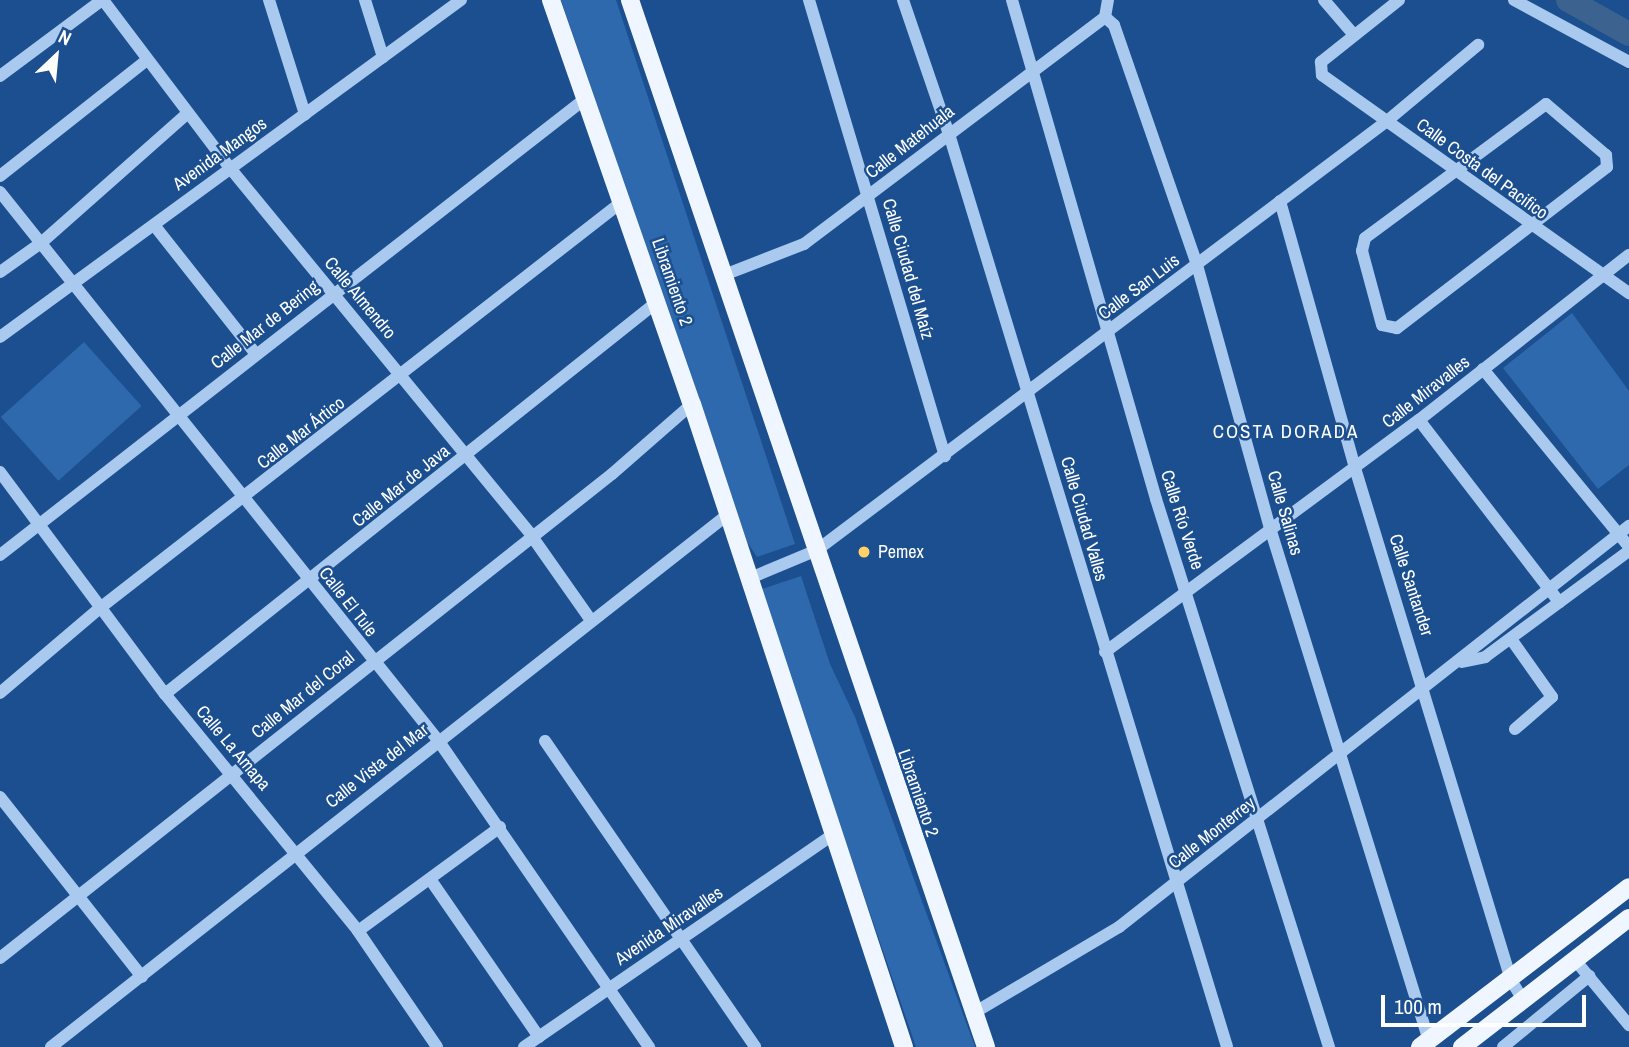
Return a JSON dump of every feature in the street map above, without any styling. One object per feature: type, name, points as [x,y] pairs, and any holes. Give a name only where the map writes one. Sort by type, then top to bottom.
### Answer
[{"type":"main road","name":"Libramiento 2","points":[[551,0],[692,404],[904,1047]]},
{"type":"main road","name":"Libramiento 2","points":[[630,0],[972,1014],[986,1047]]},
{"type":"main road","points":[[1424,1044],[1629,887]]},
{"type":"main road","points":[[1462,1047],[1629,918]]},
{"type":"street","name":"Calle Almendro","points":[[102,0],[230,169],[403,375],[531,535],[590,618]]},
{"type":"street","points":[[0,76],[102,0]]},
{"type":"street","points":[[269,0],[305,114]]},
{"type":"street","points":[[365,0],[383,57]]},
{"type":"street","name":"Calle Ciudad del Maíz","points":[[809,0],[945,456]]},
{"type":"street","name":"Calle Río Verde","points":[[1012,0],[1187,592],[1261,818],[1329,1047]]},
{"type":"street","points":[[1105,17],[1108,0]]},
{"type":"street","points":[[1324,0],[1354,35],[1399,0]]},
{"type":"street","points":[[1514,0],[1629,62]]},
{"type":"street","name":"Calle Ciudad Valles","points":[[904,1],[949,134],[1227,1047]]},
{"type":"street","name":"Avenida Mangos","points":[[0,337],[455,2]]},
{"type":"street","name":"Calle Matehuala","points":[[724,275],[804,244],[1032,69],[1105,17]]},
{"type":"street","name":"Calle Salinas","points":[[1105,17],[1114,24],[1197,265],[1270,528],[1342,754],[1424,1044]]},
{"type":"street","name":"Calle Costa del Pacifico","points":[[1354,35],[1319,69],[1527,225],[1629,293]]},
{"type":"street","name":"Calle San Luis","points":[[817,550],[1387,121],[1478,45]]},
{"type":"street","points":[[0,176],[147,60]]},
{"type":"street","name":"Calle Mar de Bering","points":[[0,555],[585,99]]},
{"type":"street","points":[[1546,104],[1608,161],[1389,329],[1382,325],[1362,244],[1456,172],[1546,104]]},
{"type":"street","points":[[0,272],[41,243],[187,114]]},
{"type":"street","name":"Calle El Tule","points":[[0,192],[71,285],[438,740],[649,1047]]},
{"type":"street","name":"Calle Mar Ártico","points":[[0,693],[100,608],[244,500],[623,201]]},
{"type":"street","name":"Calle Santander","points":[[1280,201],[1355,468],[1426,690],[1511,980],[1522,1000]]},
{"type":"street","points":[[154,225],[256,354]]},
{"type":"street","name":"Calle Miravalles","points":[[1105,652],[1270,528],[1419,421],[1629,255]]},
{"type":"street","name":"Calle Mar de Java","points":[[165,694],[311,583],[657,302]]},
{"type":"street","points":[[1483,369],[1624,530],[1629,549]]},
{"type":"street","name":"Calle Mar del Coral","points":[[0,956],[232,775],[692,404]]},
{"type":"street","points":[[1419,421],[1559,602]]},
{"type":"street","name":"Calle La Amapa","points":[[0,472],[165,694],[358,931],[437,1047]]},
{"type":"street","name":"Calle Vista del Mar","points":[[51,1047],[590,618],[727,514]]},
{"type":"street","name":"Calle Monterrey","points":[[972,1014],[1119,927],[1462,662],[1473,645],[1624,530]]},
{"type":"street","name":"Calle Monterrey","points":[[1462,662],[1485,657],[1629,549]]},
{"type":"street","points":[[748,579],[817,550]]},
{"type":"street","points":[[1511,639],[1552,697],[1515,729]]},
{"type":"street","points":[[545,741],[755,1047]]},
{"type":"street","points":[[0,797],[142,977]]},
{"type":"street","points":[[358,931],[500,827]]},
{"type":"street","name":"Avenida Miravalles","points":[[524,1047],[609,986],[682,940],[834,834]]},
{"type":"street","points":[[430,879],[539,1037]]},
{"type":"street","points":[[1575,960],[1629,1025]]},
{"type":"street","points":[[1503,1047],[1589,976]]},
{"type":"shaded area","points":[[561,0],[616,0],[795,544],[757,557],[747,542]]},
{"type":"shaded area","points":[[1572,313],[1629,391],[1629,465],[1598,489],[1503,368]]},
{"type":"shaded area","points":[[84,342],[142,406],[58,481],[1,417]]},
{"type":"shaded area","points":[[801,576],[830,664],[855,717],[975,1047],[916,1047],[759,590]]},
{"type":"waterway","points":[[1568,0],[1629,34]]},
{"type":"place","name":"Pemex","points":[[864,552]]},
{"type":"district","name":"COSTA DORADA","points":[[1286,432]]}]
